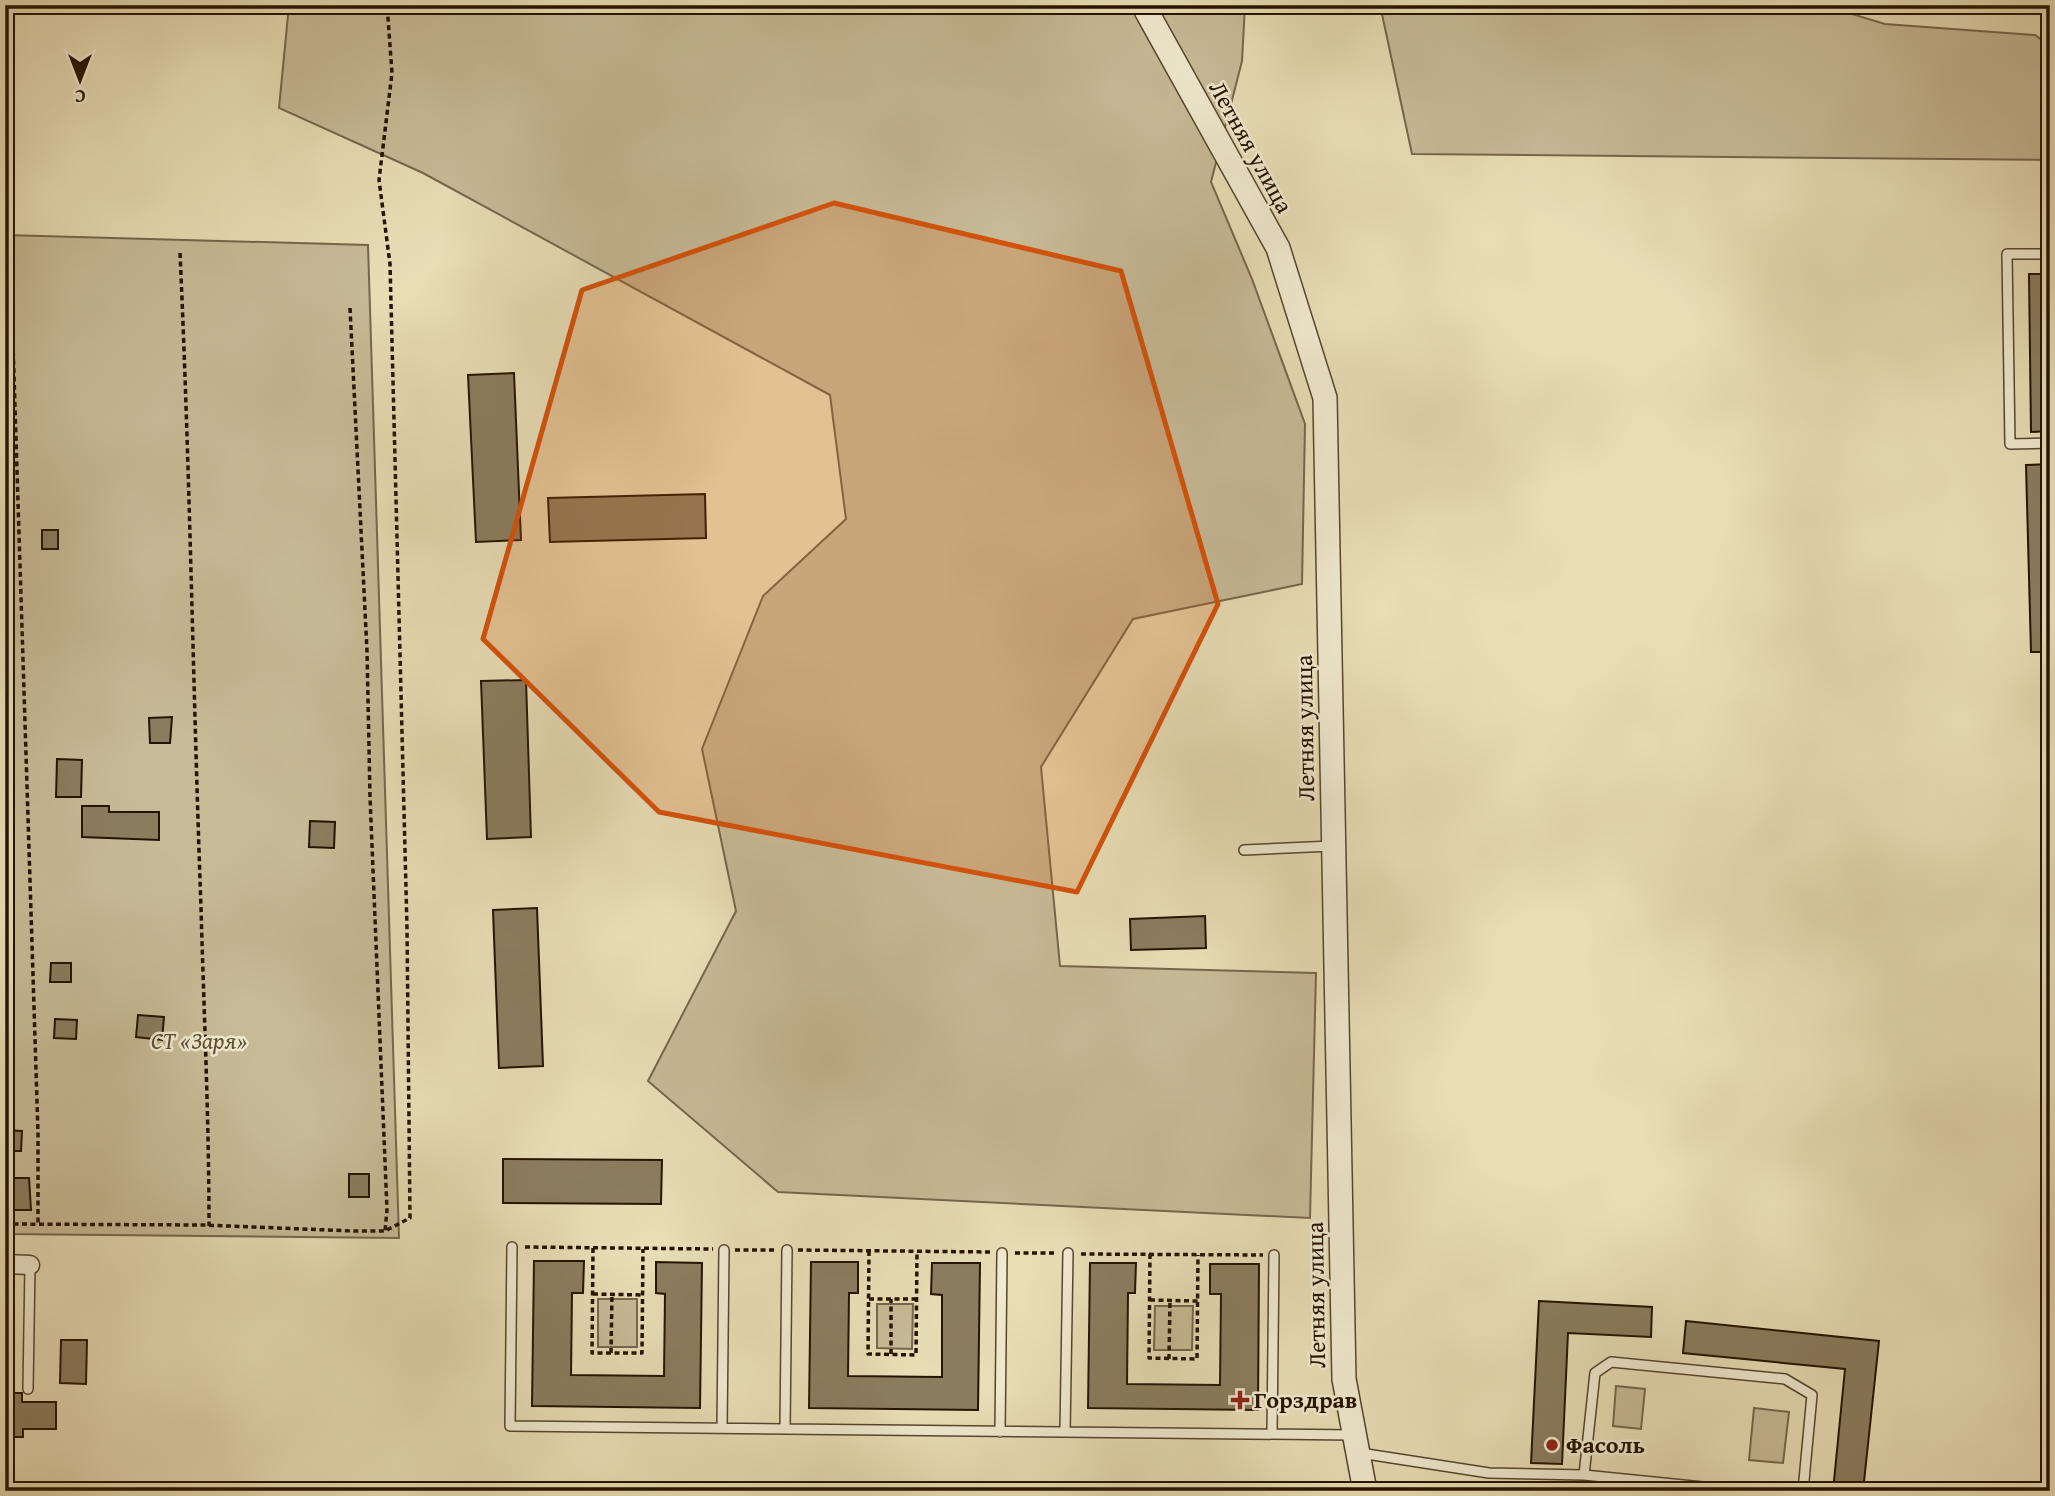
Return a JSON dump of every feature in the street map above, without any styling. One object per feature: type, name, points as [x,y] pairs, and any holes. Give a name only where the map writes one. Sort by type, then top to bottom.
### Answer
[{"type":"street","name":"Летняя улица","points":[[1143,5],[1278,248],[1325,398],[1344,1379],[1365,1491]]},
{"type":"street","points":[[5,1264],[30,1265]]},
{"type":"lane","points":[[2050,254],[2007,254],[2010,443],[2050,443]]},
{"type":"lane","points":[[1244,850],[1334,846]]},
{"type":"lane","points":[[512,1247],[510,1426],[1272,1434],[1356,1444],[1489,1473],[1584,1475],[1742,1491]]},
{"type":"lane","points":[[722,1428],[724,1250]]},
{"type":"lane","points":[[785,1429],[787,1250]]},
{"type":"lane","points":[[1000,1432],[1002,1252]]},
{"type":"lane","points":[[1065,1432],[1068,1253]]},
{"type":"lane","points":[[1272,1434],[1274,1255]]},
{"type":"lane","points":[[29,1389],[30,1265]]},
{"type":"lane","points":[[1584,1475],[1595,1373],[1611,1362],[1786,1379],[1812,1395],[1802,1491]]},
{"type":"path","points":[[5,1224],[385,1231],[410,1218],[407,928],[390,264],[379,180],[392,73],[387,5]]},
{"type":"path","points":[[10,249],[38,1133],[38,1225]]},
{"type":"path","points":[[180,253],[209,1114],[209,1226]]},
{"type":"path","points":[[350,308],[367,651],[370,797],[387,1210],[385,1231]]},
{"type":"path","points":[[512,1247],[1274,1255]]},
{"type":"path","points":[[593,1248],[592,1353],[642,1353],[643,1249]]},
{"type":"path","points":[[869,1251],[868,1354],[916,1355],[917,1252]]},
{"type":"path","points":[[1150,1254],[1149,1358],[1169,1359],[1197,1359],[1198,1255]]},
{"type":"path","points":[[593,1294],[642,1295]]},
{"type":"path","points":[[611,1353],[612,1294]]},
{"type":"path","points":[[869,1299],[916,1299]]},
{"type":"path","points":[[891,1299],[891,1354]]},
{"type":"path","points":[[1150,1300],[1198,1301]]},
{"type":"path","points":[[1169,1359],[1170,1300]]},
{"type":"highlighted area","points":[[834,203],[1121,271],[1218,604],[1077,892],[659,812],[483,639],[582,290]]},
{"type":"green space","points":[[289,5],[1245,5],[1242,61],[1211,182],[1252,279],[1305,424],[1302,584],[1133,619],[1041,767],[1060,966],[1316,973],[1310,1218],[778,1192],[648,1081],[736,911],[702,749],[763,596],[846,519],[830,395],[423,173],[279,108]]},
{"type":"green space","points":[[1380,5],[1822,5],[1885,24],[2035,35],[2050,46],[2050,160],[1412,154]]},
{"type":"green space","name":"СТ «Заря»","points":[[5,235],[368,245],[399,1238],[5,1234]]},
{"type":"green space","points":[[598,1299],[637,1299],[637,1347],[598,1347]]},
{"type":"green space","points":[[877,1304],[913,1304],[912,1349],[877,1348]]},
{"type":"green space","points":[[1155,1306],[1193,1306],[1192,1350],[1154,1350]]},
{"type":"green space","points":[[1616,1386],[1645,1389],[1641,1429],[1613,1426]]},
{"type":"green space","points":[[1754,1408],[1789,1412],[1783,1463],[1749,1460]]},
{"type":"building","points":[[2029,274],[2050,274],[2050,431],[2031,432]]},
{"type":"building","points":[[514,373],[521,540],[476,542],[468,375]]},
{"type":"building","points":[[2050,464],[2050,652],[2031,652],[2026,465]]},
{"type":"building","points":[[705,494],[706,538],[550,542],[548,498]]},
{"type":"building","points":[[42,530],[58,530],[58,549],[42,549]]},
{"type":"building","points":[[526,680],[531,837],[487,839],[481,681]]},
{"type":"building","points":[[172,717],[170,743],[150,743],[149,718]]},
{"type":"building","points":[[57,759],[82,760],[81,797],[56,797]]},
{"type":"building","points":[[82,806],[109,806],[109,812],[159,812],[159,840],[82,837]]},
{"type":"building","points":[[310,821],[335,822],[334,848],[309,847]]},
{"type":"building","points":[[537,908],[543,1066],[499,1068],[493,910]]},
{"type":"building","points":[[1205,916],[1206,948],[1131,950],[1130,919]]},
{"type":"building","points":[[51,963],[71,963],[71,982],[50,982]]},
{"type":"building","points":[[138,1015],[164,1017],[162,1040],[136,1037]]},
{"type":"building","points":[[55,1019],[77,1020],[76,1039],[54,1038]]},
{"type":"building","points":[[5,1130],[22,1131],[21,1151],[5,1151]]},
{"type":"building","points":[[503,1159],[662,1160],[661,1204],[503,1203]]},
{"type":"building","points":[[349,1174],[369,1174],[369,1197],[349,1197]]},
{"type":"building","points":[[5,1178],[29,1178],[31,1210],[5,1210]]},
{"type":"building","points":[[534,1261],[584,1261],[583,1293],[572,1293],[571,1375],[664,1376],[665,1294],[656,1293],[656,1262],[702,1263],[700,1408],[532,1406]]},
{"type":"building","points":[[811,1262],[858,1262],[858,1293],[849,1293],[848,1376],[942,1377],[942,1295],[931,1294],[932,1263],[980,1263],[978,1410],[809,1408]]},
{"type":"building","points":[[1090,1263],[1136,1263],[1135,1293],[1128,1293],[1127,1384],[1220,1385],[1221,1294],[1210,1294],[1210,1264],[1259,1264],[1258,1410],[1088,1408]]},
{"type":"building","points":[[1539,1301],[1652,1307],[1651,1337],[1568,1333],[1562,1464],[1531,1463]]},
{"type":"building","points":[[1686,1321],[1879,1341],[1863,1491],[1833,1491],[1845,1369],[1683,1353]]},
{"type":"building","points":[[61,1340],[87,1340],[86,1384],[60,1383]]},
{"type":"building","points":[[5,1393],[22,1393],[22,1402],[56,1402],[56,1429],[23,1429],[23,1437],[5,1437]]},
{"type":"place","name":"Горздрав","points":[[1240,1400]]},
{"type":"place","name":"Фасоль","points":[[1552,1445]]}]
